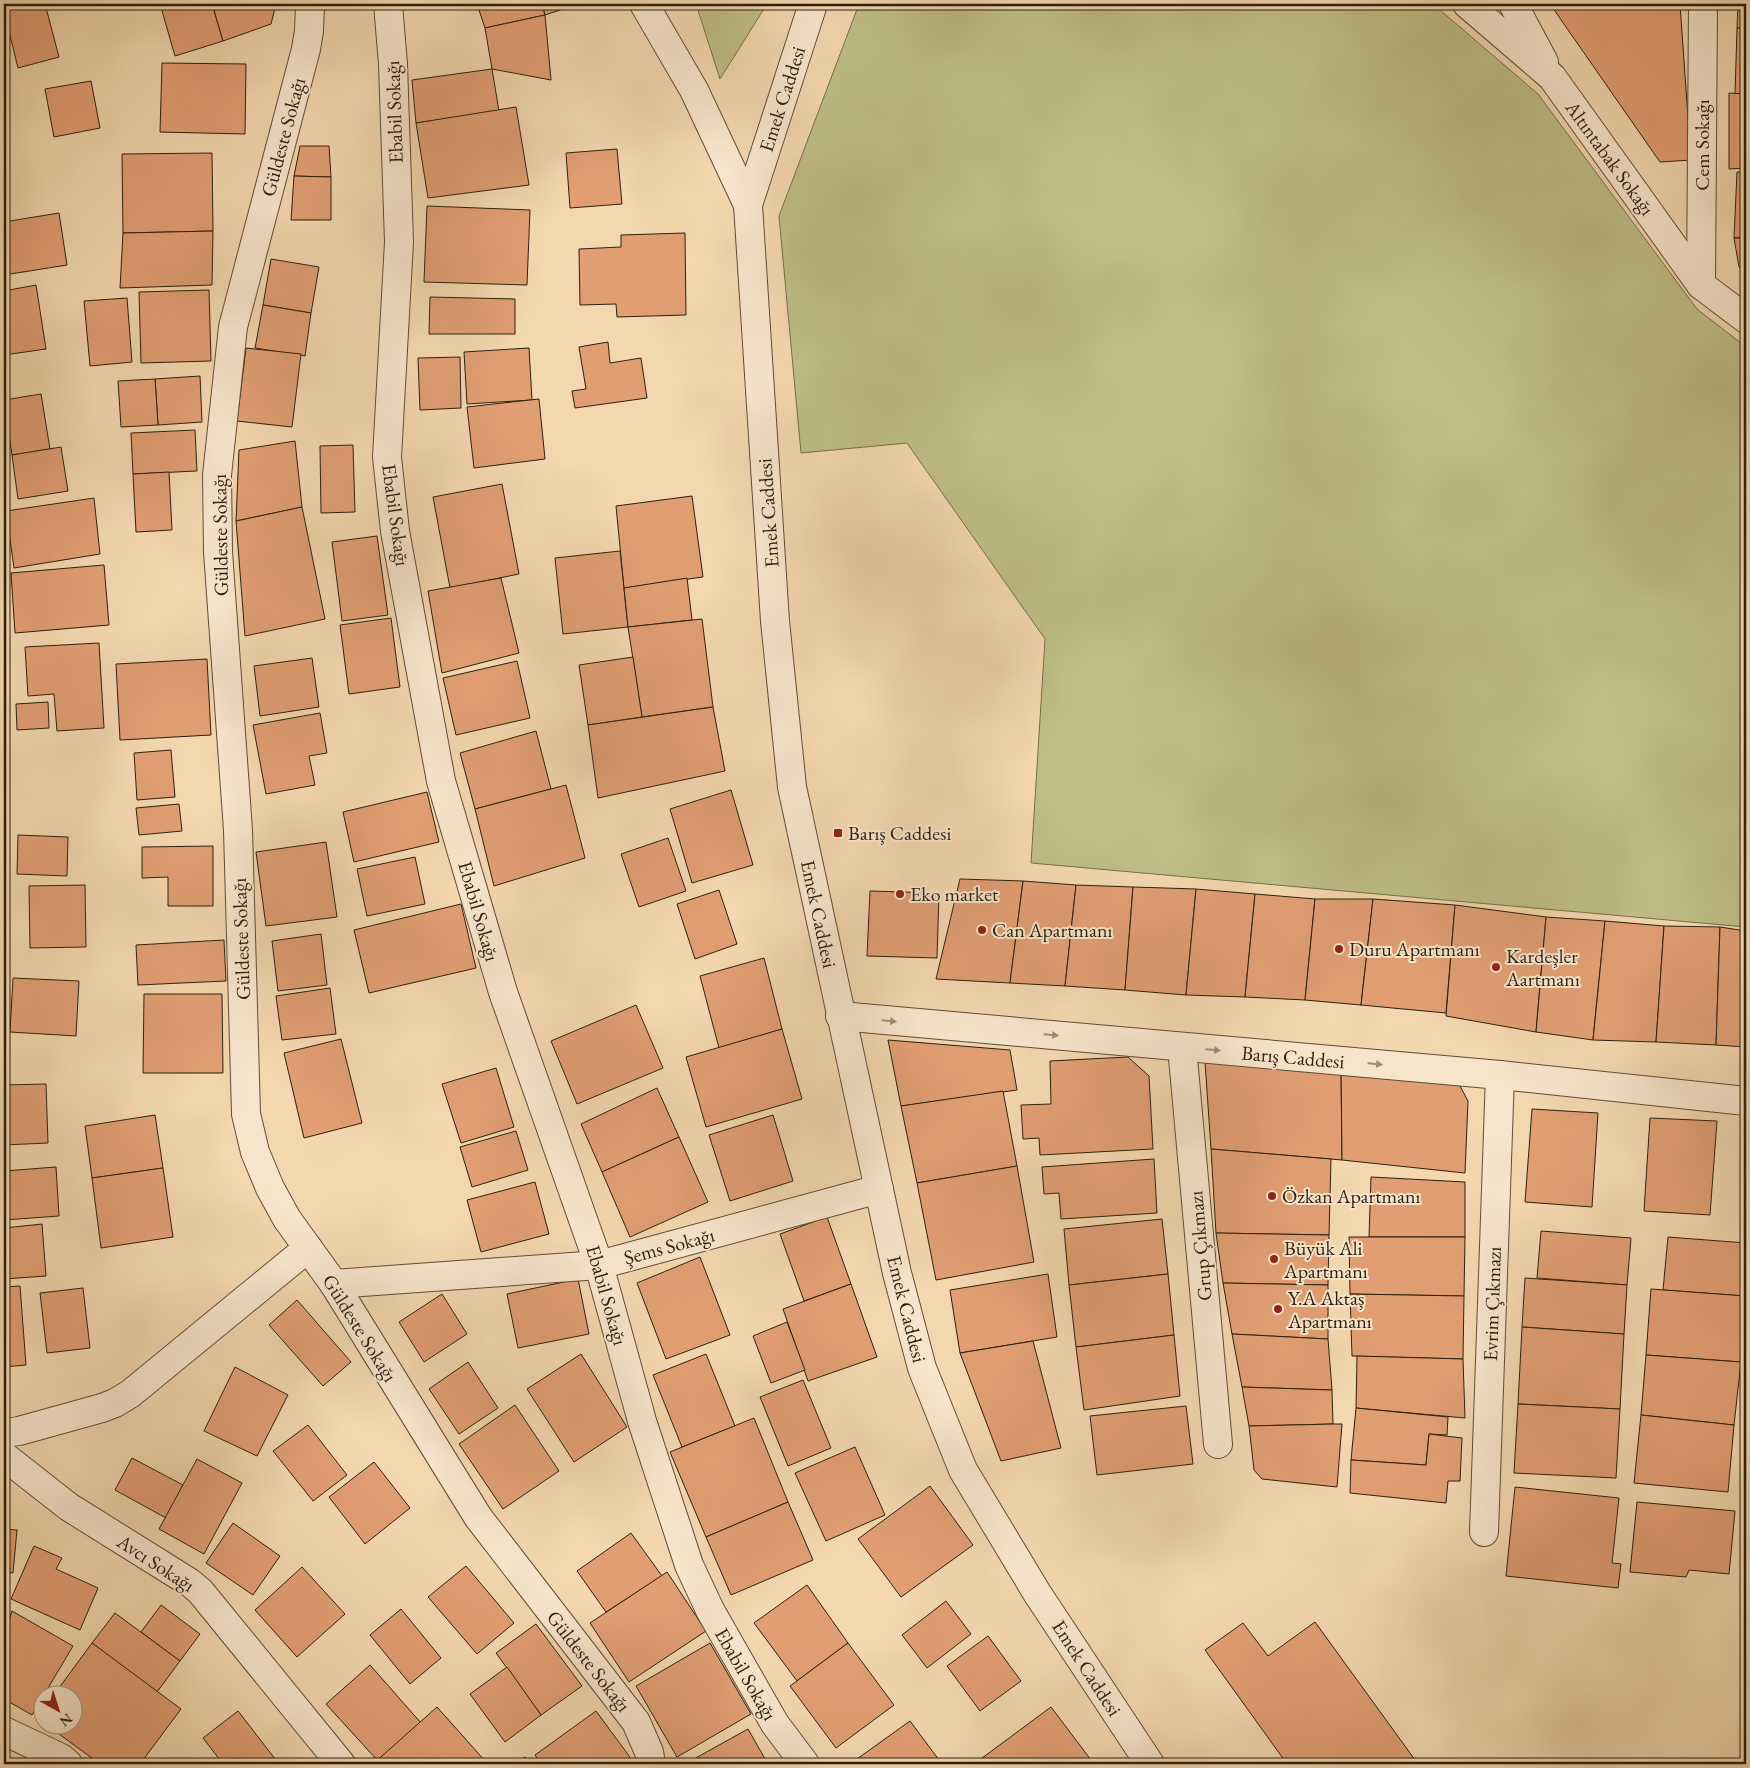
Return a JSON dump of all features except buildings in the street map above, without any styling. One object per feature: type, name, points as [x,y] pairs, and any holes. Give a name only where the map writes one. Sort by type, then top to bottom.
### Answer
[{"type":"street","name":"Güldeste Sokağı","points":[[310,4],[306,48],[233,327],[217,476],[218,552],[238,830],[246,1114],[255,1152],[270,1188],[287,1219],[334,1284],[478,1517],[636,1722],[649,1752],[650,1764]]},
{"type":"street","name":"Ebabil Sokağı","points":[[388,4],[393,64],[399,242],[387,457],[396,531],[442,781],[503,992],[599,1265],[642,1421],[689,1565],[710,1610],[775,1724],[804,1764]]},
{"type":"street","points":[[644,4],[694,90],[748,205]]},
{"type":"street","name":"Emek Caddesi","points":[[813,4],[748,205],[775,621],[792,787],[897,1273],[922,1368],[963,1470],[1037,1593],[1150,1764]]},
{"type":"street","name":"Altıntabak Sokağı","points":[[1467,4],[1552,77],[1701,285],[1746,319]]},
{"type":"street","points":[[1513,4],[1552,77]]},
{"type":"street","name":"Cem Sokağı","points":[[1701,285],[1703,4]]},
{"type":"street","name":"Barış Caddesi","points":[[840,1016],[1500,1076],[1746,1101]]},
{"type":"street","name":"Grup Çıkmazı","points":[[1182,1048],[1218,1444]]},
{"type":"street","name":"Evrim Çıkmazı","points":[[1484,1532],[1500,1076]]},
{"type":"street","name":"Şems Sokağı","points":[[334,1284],[599,1265],[879,1189]]},
{"type":"street","points":[[4,1432],[20,1431],[115,1403],[130,1394],[308,1248]]},
{"type":"street","name":"Avcı Sokağı","points":[[4,1456],[69,1507],[189,1582],[200,1591],[341,1764]]},
{"type":"street","points":[[4,1731],[61,1758],[68,1764]]},
{"type":"shaded area","points":[[696,4],[767,4],[720,79]]},
{"type":"shaded area","points":[[859,4],[1433,4],[1538,94],[1697,309],[1746,347],[1746,927],[1031,863],[1045,639],[907,443],[801,453],[779,216]]},
{"type":"place","name":"Barış Caddesi","points":[[838,833]]},
{"type":"place","name":"Eko market","points":[[900,894]]},
{"type":"place","name":"Can Apartmanı","points":[[982,930]]},
{"type":"place","name":"Duru Apartmanı","points":[[1339,949]]},
{"type":"place","name":"Kardeşler Aartmanı","points":[[1496,967]]},
{"type":"place","name":"Özkan Apartmanı","points":[[1272,1196]]},
{"type":"place","name":"Büyük Ali Apartmanı","points":[[1274,1259]]},
{"type":"place","name":"Y.A Aktaş Apartmanı","points":[[1278,1309]]}]
